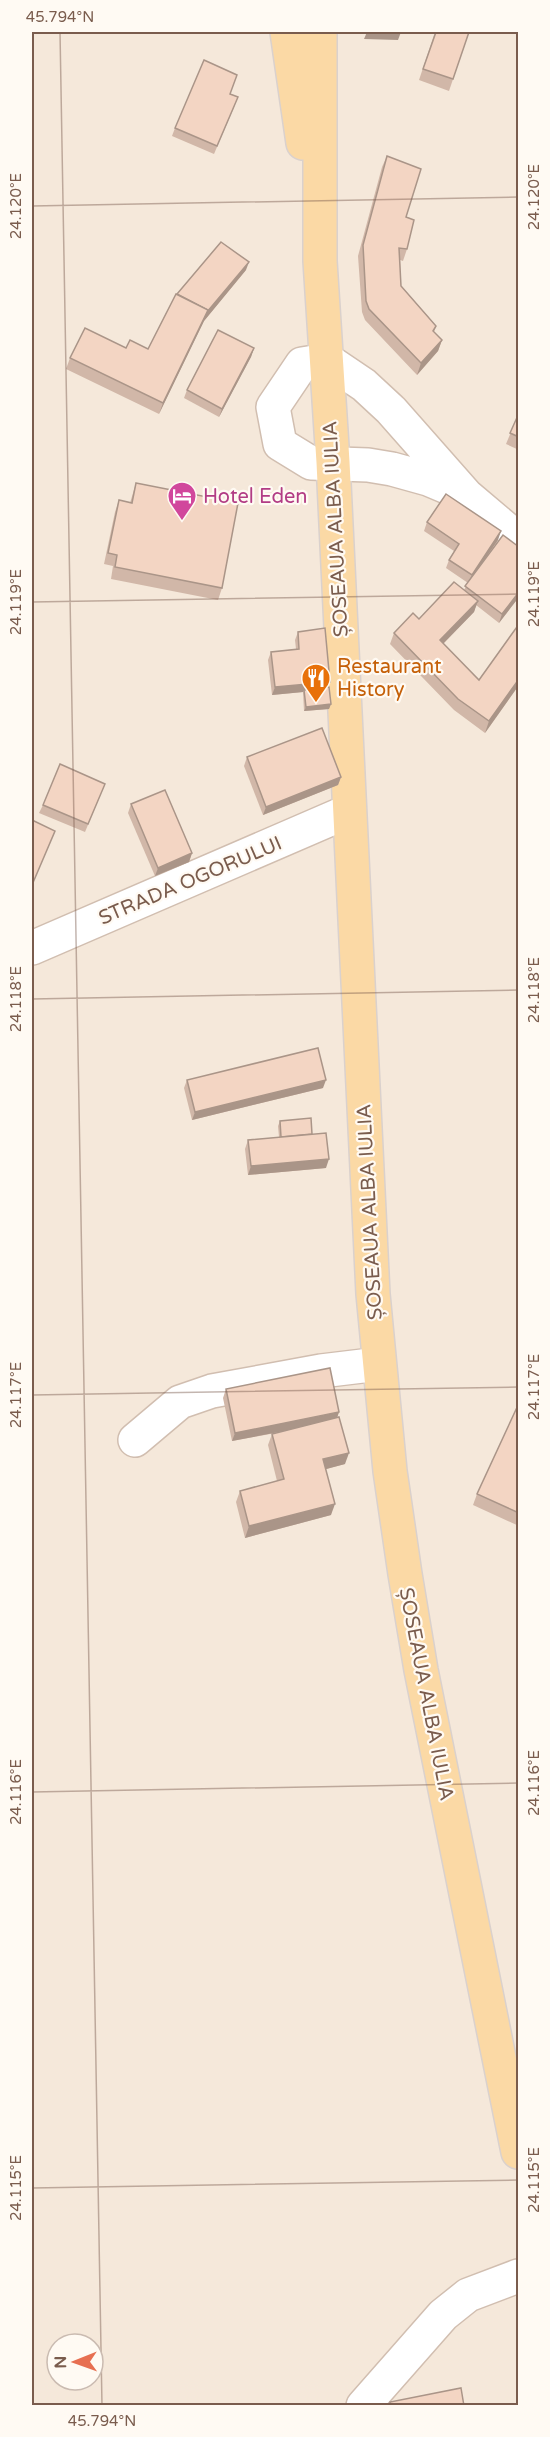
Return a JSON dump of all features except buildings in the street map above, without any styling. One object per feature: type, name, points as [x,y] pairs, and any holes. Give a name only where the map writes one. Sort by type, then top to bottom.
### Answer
[{"type":"main road","name":"ȘOSEAUA ALBA IULIA","points":[[287,32],[320,261]]},
{"type":"main road","name":"ȘOSEAUA ALBA IULIA","points":[[320,32],[320,261],[333,462],[373,1294],[379,1364],[390,1471],[419,1659],[519,2152]]},
{"type":"street","points":[[466,495],[428,479],[392,469],[333,462],[310,463],[280,444],[273,407],[302,363],[327,360],[364,385],[391,410],[466,495],[519,539]]},
{"type":"street","name":"STRADA OGORULUI","points":[[32,948],[349,811]]},
{"type":"street","points":[[135,1440],[180,1402],[212,1391],[321,1371],[379,1364]]},
{"type":"street","points":[[363,2406],[443,2315],[468,2295],[519,2276]]},
{"type":"shaded area","points":[[32,32],[518,32],[518,2405],[32,2406]]},
{"type":"place","name":"Hotel Eden","points":[[182,522]]},
{"type":"place","name":"Restaurant History","points":[[316,704]]}]
